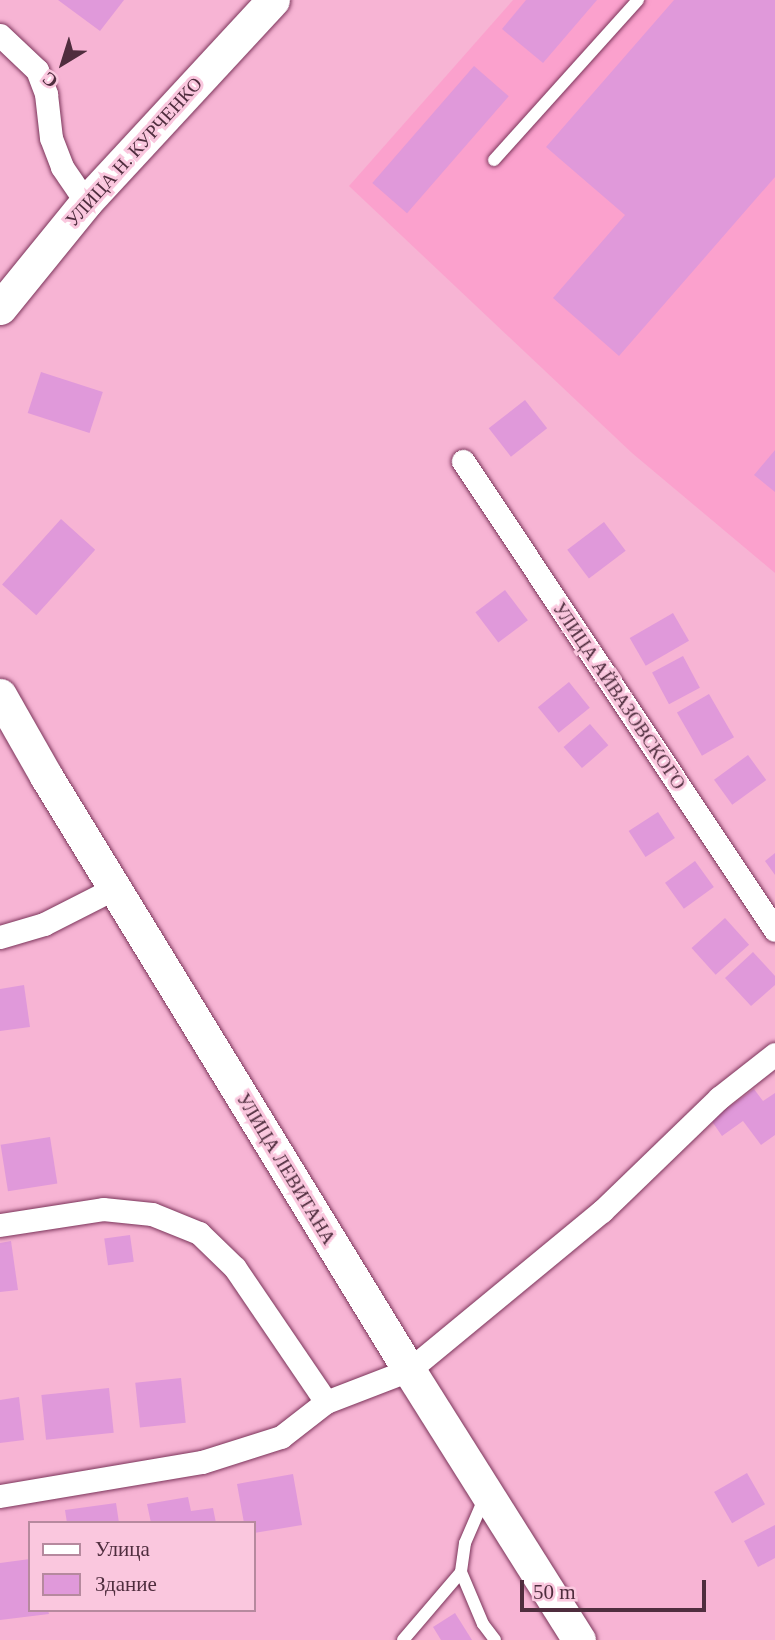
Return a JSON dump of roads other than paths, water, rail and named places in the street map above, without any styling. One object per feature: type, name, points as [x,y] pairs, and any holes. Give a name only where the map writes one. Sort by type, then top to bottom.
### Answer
[{"type":"main road","name":"УЛИЦА Н. КУРЧЕНКО","points":[[0,308],[86,202],[273,0]]},
{"type":"main road","name":"УЛИЦА ЛЕВИТАНА","points":[[0,695],[409,1370],[579,1640]]},
{"type":"street","points":[[0,35],[37,70],[46,94],[51,138],[62,167],[86,202]]},
{"type":"street","name":"УЛИЦА АЙВАЗОВСКОГО","points":[[463,461],[775,930]]},
{"type":"street","points":[[0,937],[44,924],[115,888]]},
{"type":"street","points":[[0,1496],[202,1462],[281,1437],[326,1402],[409,1370],[602,1211],[719,1098],[775,1054]]},
{"type":"street","points":[[0,1225],[103,1209],[152,1214],[199,1233],[235,1268],[326,1402]]},
{"type":"lane","points":[[494,160],[638,0]]},
{"type":"lane","points":[[403,1640],[461,1572],[466,1543],[486,1493]]},
{"type":"lane","points":[[461,1572],[483,1624],[495,1640]]}]
